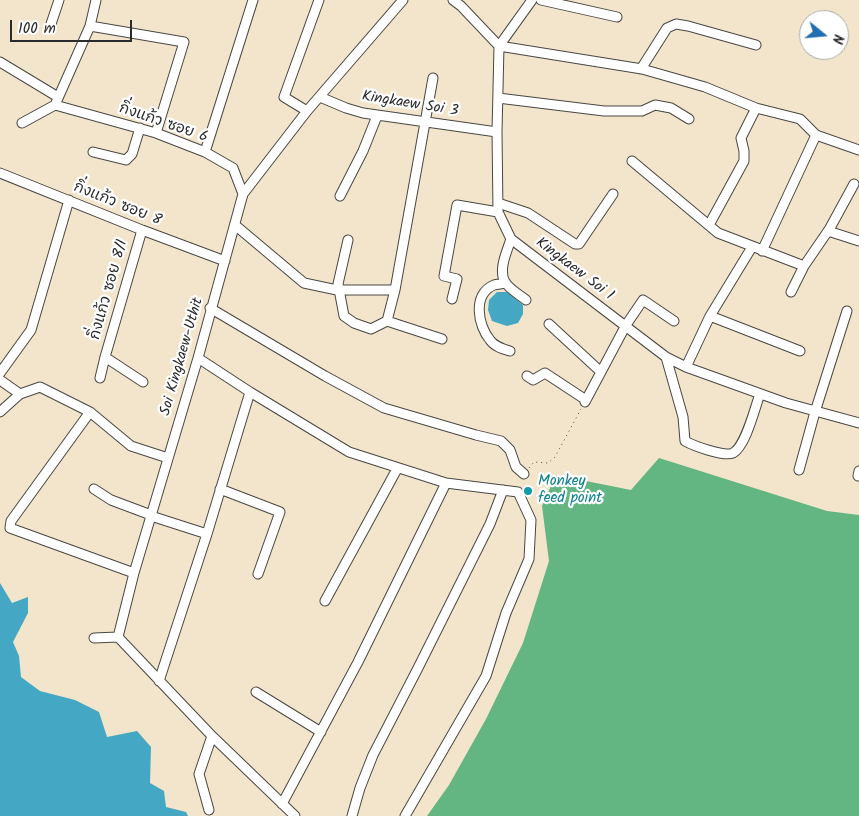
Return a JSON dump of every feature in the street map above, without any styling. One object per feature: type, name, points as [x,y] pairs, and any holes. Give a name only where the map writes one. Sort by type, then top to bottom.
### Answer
[{"type":"street","points":[[50,24],[59,0]]},
{"type":"street","points":[[22,123],[57,101],[90,26],[96,0]]},
{"type":"street","points":[[205,152],[253,0]]},
{"type":"street","points":[[307,111],[284,97],[319,0]]},
{"type":"street","name":"Soi Kingkaew-Uthit","points":[[118,637],[134,573],[198,358],[210,308],[225,262],[243,194],[307,111],[402,0]]},
{"type":"street","points":[[453,0],[499,46],[641,69],[705,88],[756,108],[800,119],[816,135],[859,150]]},
{"type":"street","points":[[499,46],[532,0]]},
{"type":"street","points":[[541,0],[617,17]]},
{"type":"street","points":[[641,69],[667,28],[676,24],[756,45]]},
{"type":"street","points":[[90,26],[184,42],[156,133]]},
{"type":"street","name":"Kingkaew Soi 1","points":[[499,46],[498,208],[511,239],[666,357],[686,367],[760,394],[815,412],[859,423]]},
{"type":"street","name":"กิ่งแก้ว ซอย 6","points":[[0,62],[57,101],[156,133],[205,152],[232,168],[243,194]]},
{"type":"street","points":[[386,321],[395,290],[433,78]]},
{"type":"street","name":"Kingkaew Soi 3","points":[[320,96],[346,108],[377,116],[426,121],[497,132]]},
{"type":"street","points":[[498,98],[604,111],[642,111],[656,105],[671,108],[689,119]]},
{"type":"street","points":[[709,225],[744,161],[745,153],[741,138],[756,108]]},
{"type":"street","points":[[340,196],[363,151],[377,116]]},
{"type":"street","points":[[93,152],[126,160],[132,154],[140,128]]},
{"type":"street","points":[[762,250],[794,186],[816,135]]},
{"type":"street","points":[[632,161],[718,233],[804,266]]},
{"type":"street","name":"กิ่งแก้ว ซอย 8","points":[[0,172],[225,262]]},
{"type":"street","points":[[791,292],[804,266],[828,231],[854,184]]},
{"type":"street","points":[[452,299],[457,279],[444,276],[456,205],[528,212],[575,244],[579,244],[613,194]]},
{"type":"street","points":[[0,373],[31,330],[69,200]]},
{"type":"street","points":[[235,225],[304,283],[339,290],[395,290]]},
{"type":"street","name":"กิ่งแก้ว ซอย 8/1","points":[[100,378],[142,230]]},
{"type":"street","points":[[828,231],[859,241]]},
{"type":"street","points":[[511,239],[503,266],[503,275],[506,283],[526,300]]},
{"type":"street","points":[[348,240],[338,284],[344,316],[354,323],[371,328],[386,321],[442,339]]},
{"type":"street","points":[[686,367],[710,316],[752,247]]},
{"type":"street","points":[[506,283],[492,286],[481,297],[479,313],[482,328],[491,342],[500,348],[510,351]]},
{"type":"street","points":[[527,376],[533,380],[545,373],[586,401],[600,372],[642,300],[674,320]]},
{"type":"street","points":[[210,308],[325,376],[384,408],[476,436],[500,441],[510,450],[516,466],[524,474]]},
{"type":"street","points":[[799,470],[847,311]]},
{"type":"street","points":[[710,316],[800,351]]},
{"type":"street","points":[[549,324],[600,372]]},
{"type":"street","points":[[105,357],[144,382]]},
{"type":"street","points":[[666,357],[683,417],[685,441],[692,445],[723,454],[731,454],[737,450],[747,432],[760,394]]},
{"type":"street","points":[[198,358],[349,452],[397,469],[446,483],[518,492],[531,520],[529,559],[506,613],[486,676],[405,816]]},
{"type":"street","points":[[0,380],[20,394]]},
{"type":"street","points":[[0,412],[20,394],[40,387],[90,412],[131,446],[168,458]]},
{"type":"street","points":[[159,681],[207,534],[250,392]]},
{"type":"street","points":[[90,412],[12,521],[10,528],[134,573]]},
{"type":"street","points":[[325,601],[397,469]]},
{"type":"street","points":[[282,804],[358,662],[446,483]]},
{"type":"street","points":[[94,489],[111,500],[151,516],[207,534]]},
{"type":"street","points":[[220,489],[280,512],[258,574]]},
{"type":"street","points":[[352,816],[360,788],[373,755],[490,524],[503,490]]},
{"type":"street","points":[[94,638],[118,637],[212,736],[295,816]]},
{"type":"street","points":[[256,692],[321,732]]},
{"type":"street","points":[[209,810],[199,774],[212,736]]},
{"type":"path","points":[[524,474],[534,462],[548,462],[556,457],[586,401]]},
{"type":"green space","points":[[659,458],[827,511],[859,515],[859,816],[427,816],[449,785],[486,719],[523,643],[549,561],[542,506],[556,475],[631,490]]},
{"type":"water","points":[[497,292],[507,292],[523,305],[523,314],[518,323],[507,326],[492,321],[488,310],[489,300]]},
{"type":"water","points":[[0,583],[12,603],[28,597],[28,613],[13,642],[19,656],[21,677],[40,691],[75,700],[99,712],[107,737],[137,731],[151,747],[150,783],[164,791],[166,807],[186,812],[188,816],[0,816]]},
{"type":"place","name":"Monkey feed point","points":[[528,491]]}]
